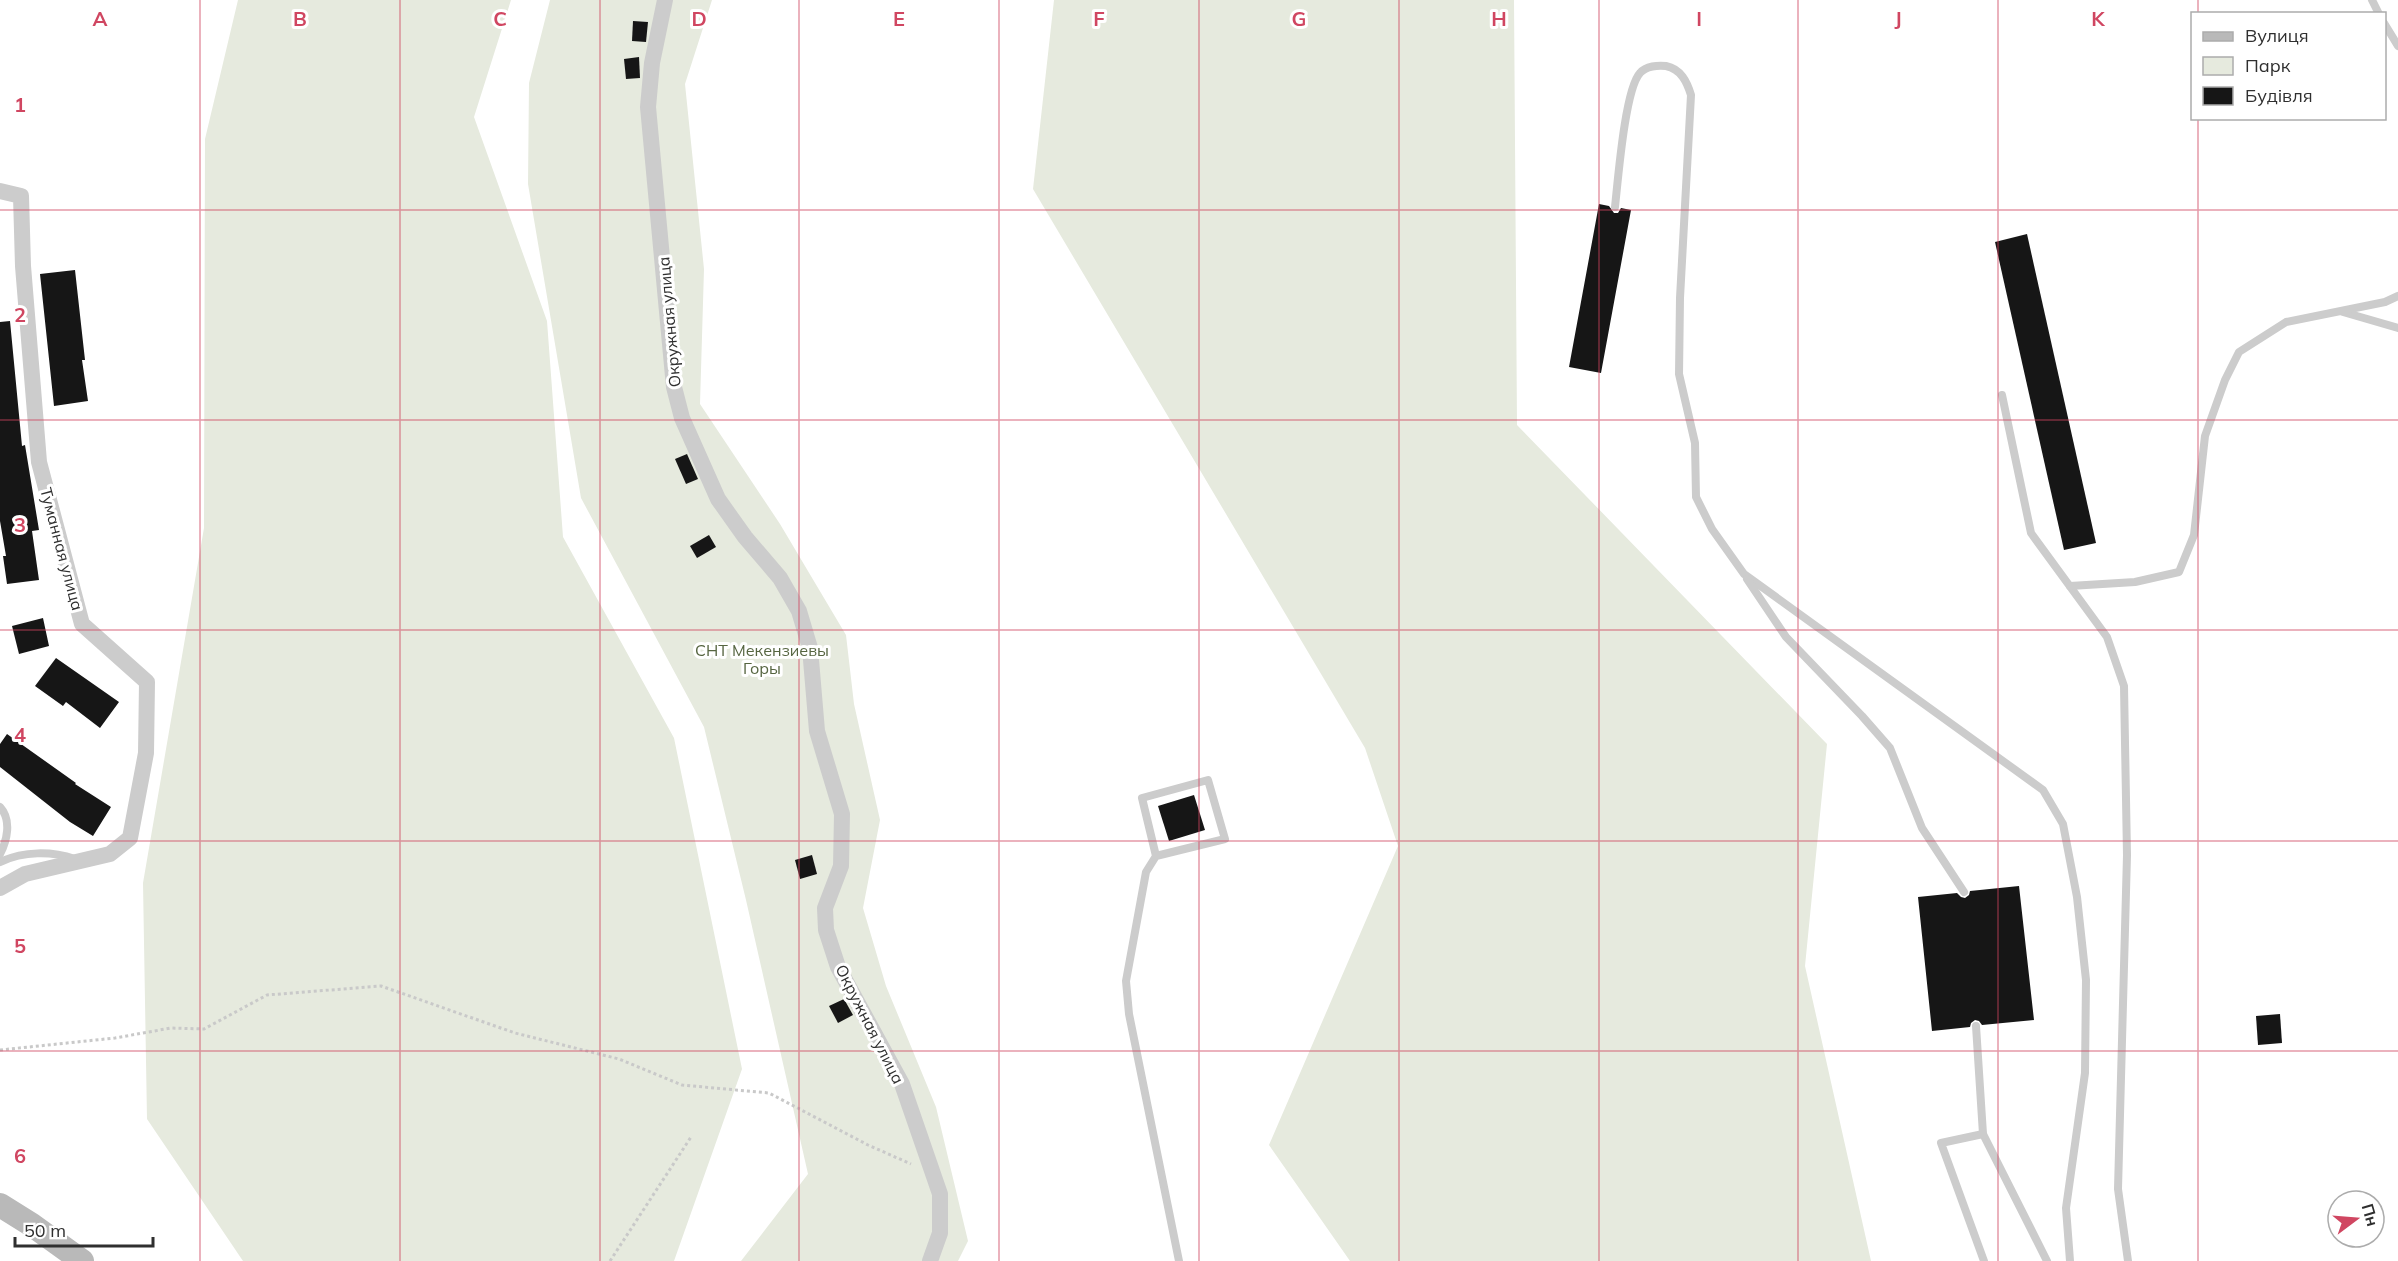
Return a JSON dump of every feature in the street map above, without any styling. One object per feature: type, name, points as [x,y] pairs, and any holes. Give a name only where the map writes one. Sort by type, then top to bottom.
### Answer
[{"type":"main road","points":[[0,1205],[82,1261]]},
{"type":"street","name":"Окружная улица","points":[[665,0],[652,63],[648,107],[674,387],[682,418],[718,499],[745,537],[780,578],[799,611],[810,648],[818,731],[842,814],[841,866],[825,908],[826,930],[838,967],[902,1084],[934,1174],[942,1208],[940,1233],[930,1261]]},
{"type":"street","name":"Туманная улица","points":[[0,191],[21,196],[39,462],[82,624],[147,682],[146,753],[130,838],[110,854],[25,874],[0,888]]},
{"type":"lane","points":[[2386,25],[2398,46]]},
{"type":"lane","points":[[1615,207],[1630,91],[1640,73],[1648,67],[1674,68],[1687,81],[1691,95],[1680,298],[1679,374],[1695,443],[1696,497],[1712,529],[1786,637],[1890,748],[1922,828],[1964,892]]},
{"type":"lane","points":[[2070,586],[2135,582],[2179,572],[2194,535],[2205,436],[2225,380],[2239,352],[2286,322],[2385,302],[2398,296]]},
{"type":"lane","points":[[2340,311],[2398,328]]},
{"type":"lane","points":[[2002,395],[2031,533],[2107,637],[2124,686],[2127,855],[2118,1189],[2128,1261]]},
{"type":"lane","points":[[1744,574],[2043,790],[2063,824],[2077,897],[2086,980],[2085,1073],[2066,1208],[2070,1261]]},
{"type":"lane","points":[[1156,856],[1142,798],[1208,780],[1225,839],[1156,856],[1146,872],[1126,981],[1129,1014],[1179,1261]]},
{"type":"lane","points":[[0,807],[4,811],[8,838],[0,854]]},
{"type":"lane","points":[[0,862],[28,854],[56,853],[80,860]]},
{"type":"lane","points":[[1976,1026],[1983,1134],[2047,1261]]},
{"type":"lane","points":[[1983,1134],[1941,1143],[1984,1261]]},
{"type":"path","points":[[0,1050],[115,1038],[171,1028],[204,1029],[267,995],[381,986],[515,1033],[619,1059],[682,1085],[769,1093],[868,1145],[934,1174]]},
{"type":"path","points":[[610,1261],[692,1137]]},
{"type":"green space","points":[[238,0],[511,0],[474,117],[547,321],[563,537],[674,738],[742,1069],[674,1261],[243,1261],[147,1119],[143,883],[204,528],[205,139]]},
{"type":"green space","name":"СНТ Мекензиевы Горы","points":[[550,0],[712,0],[685,84],[704,269],[700,404],[780,524],[846,635],[854,704],[880,820],[863,908],[886,986],[936,1107],[968,1241],[958,1261],[741,1261],[808,1174],[704,727],[581,498],[528,184],[529,83]]},
{"type":"green space","points":[[1054,0],[1514,0],[1517,425],[1827,744],[1805,966],[1871,1261],[1350,1261],[1269,1145],[1398,846],[1365,748],[1033,189]]},
{"type":"building","points":[[633,21],[648,22],[646,42],[632,41]]},
{"type":"building","points":[[639,57],[640,78],[626,79],[624,59]]},
{"type":"building","points":[[1599,204],[1609,206],[1614,213],[1618,213],[1621,208],[1631,210],[1601,373],[1569,367]]},
{"type":"building","points":[[2027,234],[2096,543],[2064,550],[1995,242]]},
{"type":"building","points":[[75,270],[85,360],[82,360],[88,401],[54,406],[40,274]]},
{"type":"building","points":[[10,321],[22,446],[25,445],[39,530],[32,531],[39,580],[7,584],[3,556],[6,556],[0,521],[0,322]]},
{"type":"building","points":[[687,454],[698,479],[686,484],[675,459]]},
{"type":"building","points":[[709,535],[716,547],[697,558],[690,546]]},
{"type":"building","points":[[43,618],[49,646],[19,654],[12,626]]},
{"type":"building","points":[[56,658],[119,702],[100,728],[66,702],[63,706],[35,686]]},
{"type":"building","points":[[7,734],[75,784],[111,807],[93,836],[70,822],[0,767],[0,744]]},
{"type":"building","points":[[1194,795],[1205,830],[1169,841],[1158,806]]},
{"type":"building","points":[[812,855],[817,874],[800,879],[795,860]]},
{"type":"building","points":[[2019,886],[2034,1020],[1982,1025],[1975,1020],[1970,1027],[1932,1031],[1918,897],[1957,893],[1965,898],[1970,891]]},
{"type":"building","points":[[844,999],[853,1015],[838,1023],[829,1006]]},
{"type":"building","points":[[2280,1014],[2282,1043],[2258,1045],[2256,1016]]}]
